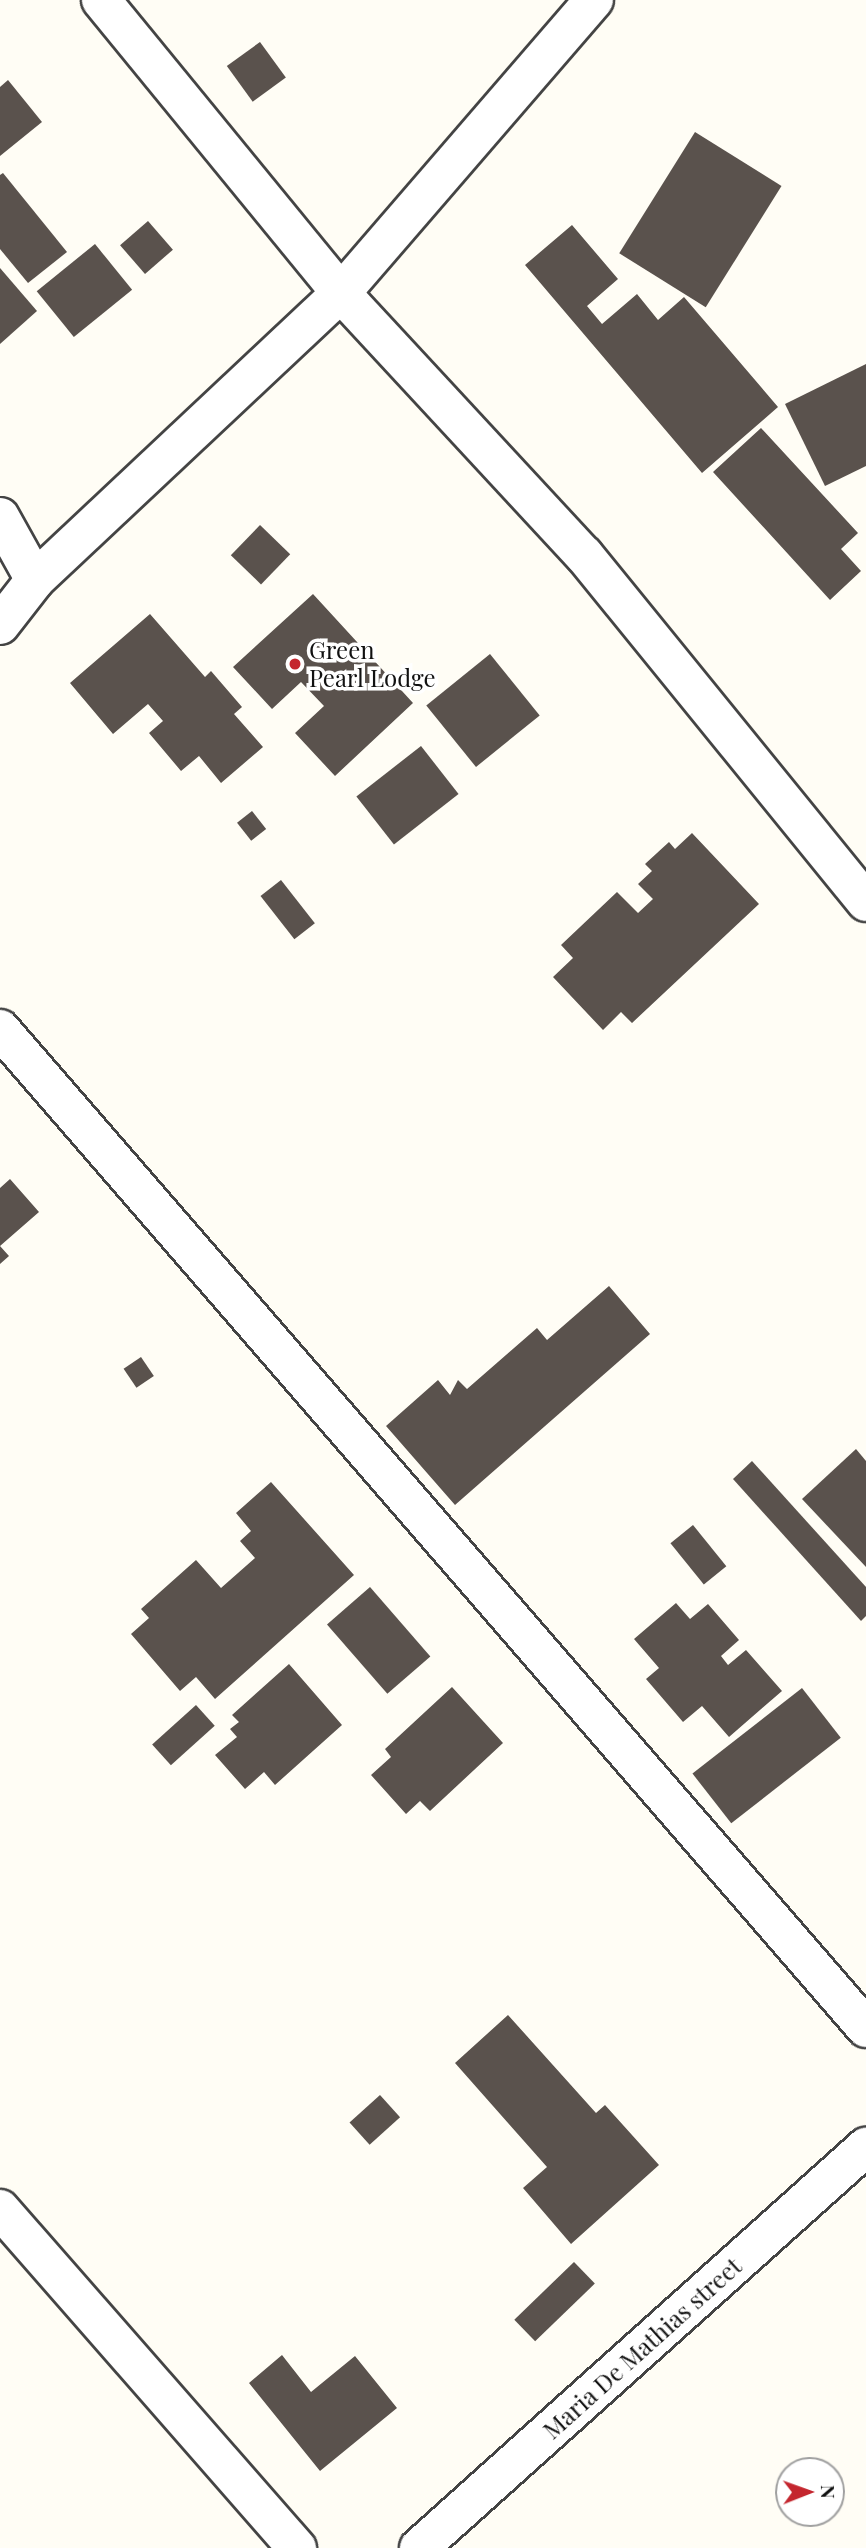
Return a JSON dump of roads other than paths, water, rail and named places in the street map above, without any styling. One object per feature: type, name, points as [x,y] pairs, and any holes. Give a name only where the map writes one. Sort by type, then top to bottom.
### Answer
[{"type":"street","points":[[101,0],[341,293],[584,555],[866,902]]},
{"type":"street","points":[[0,625],[36,580],[341,293],[594,0]]},
{"type":"street","points":[[0,517],[36,580]]},
{"type":"street","points":[[0,1029],[866,2028]]},
{"type":"street","name":"Maria De Mathias street","points":[[419,2548],[866,2147]]},
{"type":"street","points":[[0,2209],[297,2548]]},
{"type":"place","name":"Green Pearl Lodge","points":[[295,664]]}]
